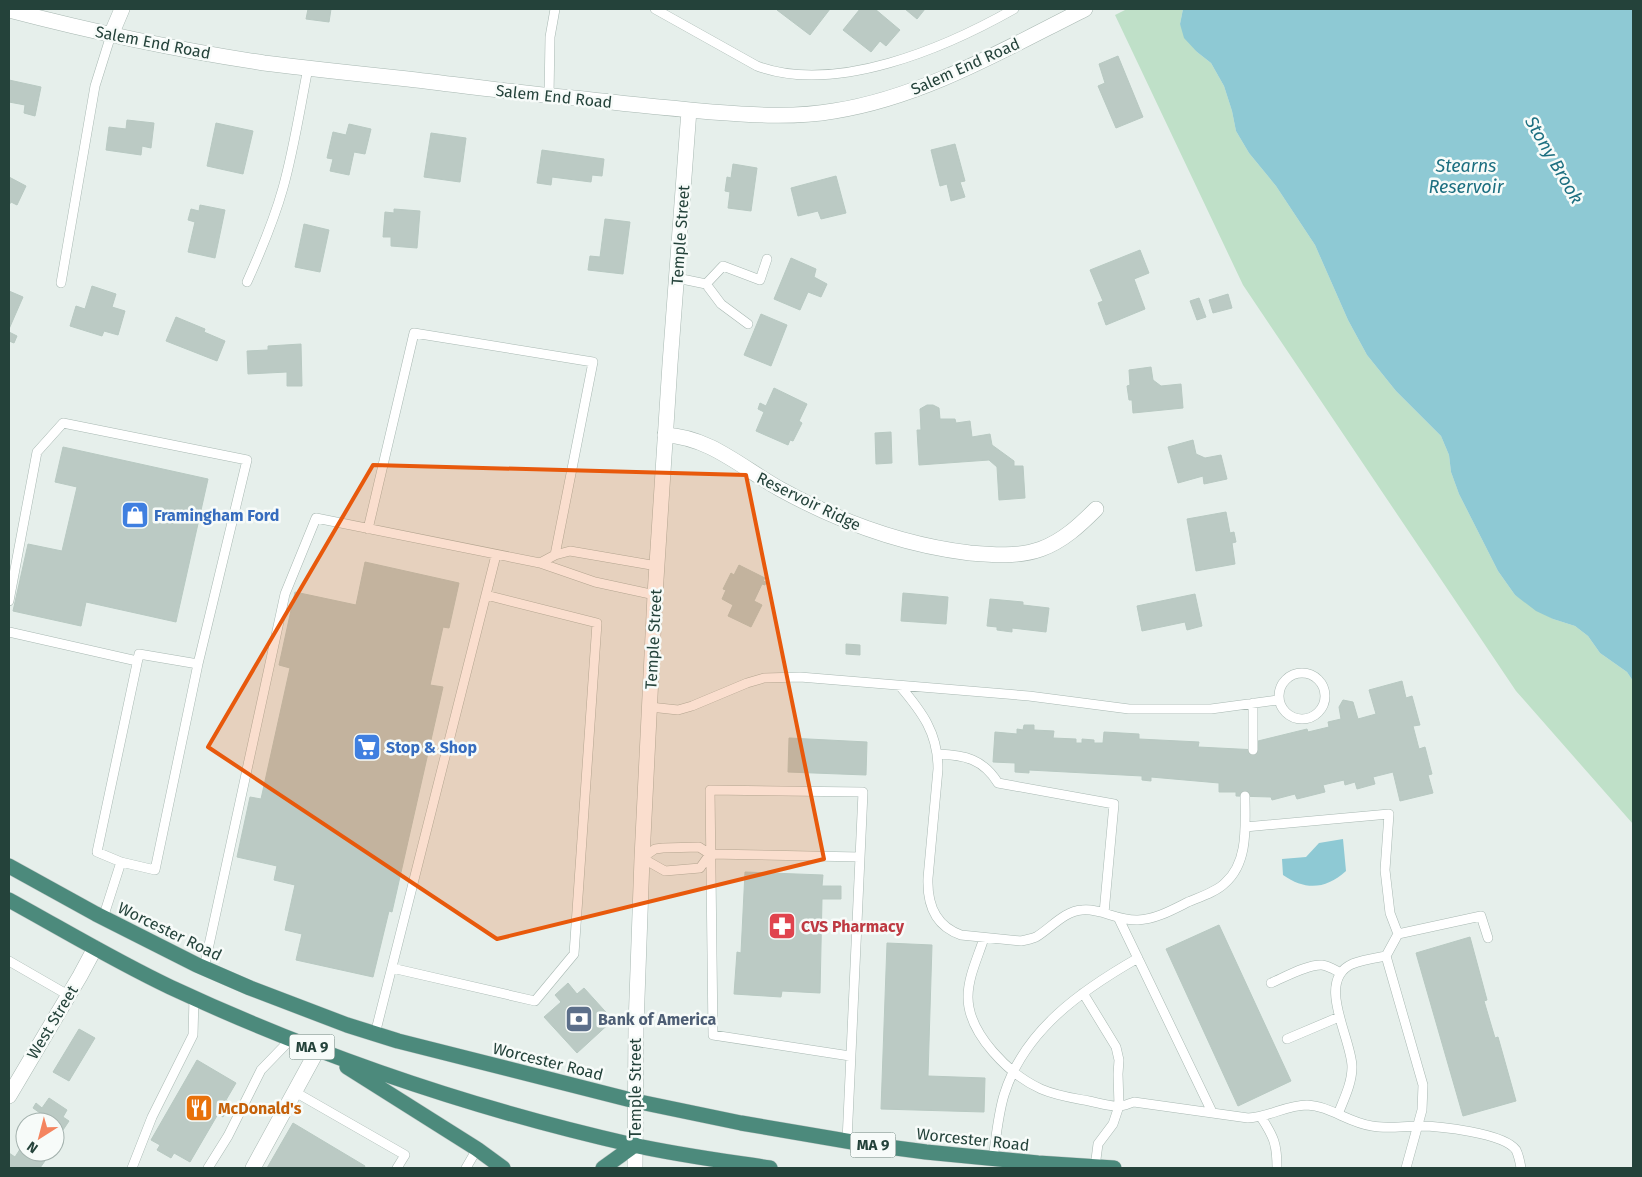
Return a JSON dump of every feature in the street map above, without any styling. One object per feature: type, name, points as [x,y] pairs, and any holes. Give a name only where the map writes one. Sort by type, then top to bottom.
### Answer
[{"type":"highway","name":"Worcester Road","points":[[9,866],[103,918],[204,968],[292,1005],[375,1034],[465,1059],[635,1101],[741,1123],[847,1141],[993,1159],[1114,1168]]},
{"type":"highway","name":"MA 9","points":[[10,902],[194,998],[318,1049],[439,1093],[540,1122],[706,1163],[770,1168]]},
{"type":"highway","points":[[318,1049],[477,1149],[513,1168]]},
{"type":"highway","points":[[603,1168],[635,1146]]},
{"type":"highway","points":[[477,1149],[502,1168]]},
{"type":"street","points":[[111,35],[122,9]]},
{"type":"street","name":"Salem End Road","points":[[9,10],[111,35],[227,57],[308,68],[689,110],[757,114],[801,114],[834,111],[906,92],[942,78],[1085,9]]},
{"type":"street","name":"Temple Street","points":[[635,1168],[636,1026],[654,595],[689,110]]},
{"type":"street","name":"Reservoir Ridge","points":[[665,435],[682,436],[696,440],[781,490],[838,518],[896,538],[950,550],[1005,555],[1024,554],[1056,542],[1070,533],[1096,509]]},
{"type":"street","name":"West Street","points":[[9,1096],[95,948]]},
{"type":"street","points":[[253,1168],[318,1049]]},
{"type":"lane","points":[[549,96],[550,38],[555,9]]},
{"type":"lane","points":[[655,9],[667,12],[757,66],[784,74],[815,76],[840,74],[911,56],[964,34],[1014,9]]},
{"type":"lane","points":[[61,283],[95,86],[111,35]]},
{"type":"lane","points":[[247,282],[265,241],[283,189],[308,68]]},
{"type":"lane","points":[[706,284],[723,266],[760,280],[767,259]]},
{"type":"lane","points":[[677,278],[706,284],[721,304],[748,324]]},
{"type":"lane","points":[[368,529],[414,332],[593,362],[555,555]]},
{"type":"lane","points":[[9,601],[36,452],[63,423],[247,460],[198,664],[155,870],[121,862],[97,852],[139,654],[198,664]]},
{"type":"lane","points":[[204,968],[285,594],[316,518],[540,564],[595,582],[654,595]]},
{"type":"lane","points":[[540,564],[555,555],[570,551],[657,566]]},
{"type":"lane","points":[[375,1034],[496,555]]},
{"type":"lane","points":[[392,968],[535,1001],[574,954],[596,623],[486,596]]},
{"type":"lane","points":[[9,632],[137,661]]},
{"type":"lane","points":[[1300,672],[1316,676],[1322,682],[1326,697],[1324,704],[1314,716],[1307,719],[1292,717],[1281,707],[1278,700],[1281,684],[1286,678],[1300,672]]},
{"type":"lane","points":[[650,707],[678,710],[764,678],[800,676],[1029,696],[1129,708],[1211,709],[1278,700]]},
{"type":"lane","points":[[900,686],[916,704],[928,722],[938,754],[927,891],[932,911],[938,920],[953,932],[961,935],[1021,941],[1036,936],[1068,914],[1080,910],[1092,910],[1119,919],[1137,920],[1152,918],[1166,913],[1224,884],[1234,874],[1243,850],[1245,796]]},
{"type":"lane","points":[[1253,703],[1253,750]]},
{"type":"lane","points":[[938,754],[969,758],[984,765],[998,783],[1114,804],[1104,913]]},
{"type":"lane","points":[[847,1141],[863,792],[710,790],[712,1035],[850,1056]]},
{"type":"lane","points":[[1245,827],[1389,814],[1385,870],[1390,913],[1398,934]]},
{"type":"lane","points":[[710,854],[700,868],[666,871],[642,858],[655,850],[663,848],[699,847],[710,854],[860,857]]},
{"type":"lane","points":[[103,918],[121,862]]},
{"type":"lane","points":[[1406,1168],[1422,1110],[1423,1085],[1386,956],[1398,934],[1481,916],[1488,938]]},
{"type":"lane","points":[[1119,919],[1212,1112]]},
{"type":"lane","points":[[984,938],[970,980],[968,998],[979,1032],[988,1047],[1014,1072],[1040,1089],[1056,1095],[1119,1106],[1134,1102],[1248,1118],[1261,1117],[1296,1105],[1310,1105],[1374,1127],[1436,1127],[1491,1136],[1505,1141],[1515,1149],[1520,1159],[1521,1168]]},
{"type":"lane","points":[[1338,1114],[1350,1083],[1352,1066],[1349,1048],[1339,1017],[1336,986],[1341,973],[1350,965],[1386,956]]},
{"type":"lane","points":[[993,1159],[1004,1095],[1023,1054],[1046,1025],[1083,993],[1138,958]]},
{"type":"lane","points":[[9,961],[68,995]]},
{"type":"lane","points":[[1272,982],[1312,966],[1322,965],[1341,973]]},
{"type":"lane","points":[[1083,993],[1116,1047],[1119,1060],[1119,1106],[1113,1124],[1098,1144],[1095,1167]]},
{"type":"lane","points":[[132,1168],[152,1117],[193,1035],[194,998]]},
{"type":"lane","points":[[1287,1039],[1339,1017]]},
{"type":"lane","points":[[208,1168],[228,1136],[261,1070],[291,1038]]},
{"type":"lane","points":[[295,1092],[404,1155],[397,1168]]},
{"type":"lane","points":[[1261,1117],[1273,1136],[1277,1168]]},
{"type":"lane","points":[[466,1168],[477,1149]]},
{"type":"highlighted area","points":[[373,465],[746,475],[824,859],[497,939],[208,747]]},
{"type":"green space","points":[[1127,9],[1183,9],[1180,24],[1197,52],[1211,63],[1224,86],[1236,131],[1249,153],[1276,186],[1315,245],[1348,320],[1367,355],[1396,391],[1441,436],[1449,455],[1451,472],[1459,494],[1498,571],[1515,595],[1553,619],[1575,626],[1588,636],[1600,653],[1627,672],[1633,681],[1633,824],[1516,691],[1243,285],[1115,15]]},
{"type":"water","name":"Stearns Reservoir","points":[[1183,9],[1633,9],[1633,681],[1627,672],[1600,653],[1588,636],[1575,626],[1536,611],[1515,595],[1498,571],[1459,494],[1451,472],[1449,455],[1441,436],[1396,391],[1367,355],[1348,320],[1315,245],[1276,186],[1249,153],[1236,131],[1224,86],[1211,63],[1184,38],[1180,24]]},
{"type":"water","points":[[1343,839],[1346,871],[1338,877],[1323,884],[1308,886],[1283,875],[1282,859],[1306,857],[1319,843]]},
{"type":"building","points":[[308,9],[331,9],[329,22],[306,19]]},
{"type":"building","points":[[778,9],[830,9],[810,35]]},
{"type":"building","points":[[860,9],[875,9],[900,30],[886,46],[880,41],[871,52],[843,30]]},
{"type":"building","points":[[905,9],[925,9],[917,19]]},
{"type":"building","points":[[1118,56],[1143,117],[1116,128],[1098,86],[1105,83],[1099,64]]},
{"type":"building","points":[[9,80],[41,87],[35,116],[24,113],[25,105],[9,102]]},
{"type":"building","points":[[127,120],[154,123],[151,148],[142,146],[141,155],[106,150],[109,127],[126,129]]},
{"type":"building","points":[[216,123],[253,131],[243,174],[207,166]]},
{"type":"building","points":[[349,124],[371,129],[365,154],[354,152],[349,175],[330,171],[333,159],[327,158],[333,132],[346,135]]},
{"type":"building","points":[[431,133],[466,138],[460,182],[424,177]]},
{"type":"building","points":[[955,144],[965,181],[960,182],[965,197],[951,201],[947,184],[940,186],[931,150]]},
{"type":"building","points":[[542,150],[604,159],[602,176],[592,175],[591,182],[552,177],[551,185],[537,183]]},
{"type":"building","points":[[733,164],[757,168],[751,211],[728,208],[730,192],[725,191],[727,177],[731,178]]},
{"type":"building","points":[[836,176],[846,213],[821,219],[818,211],[798,216],[791,188]]},
{"type":"building","points":[[9,177],[26,186],[17,205],[11,202],[9,205]]},
{"type":"building","points":[[200,205],[225,210],[215,258],[188,252],[195,222],[188,220],[191,209],[199,211]]},
{"type":"building","points":[[394,209],[420,211],[417,248],[391,246],[391,237],[383,237],[385,212],[394,213]]},
{"type":"building","points":[[605,219],[630,222],[623,274],[588,270],[590,256],[600,257]]},
{"type":"building","points":[[304,224],[329,230],[320,272],[295,267]]},
{"type":"building","points":[[1140,250],[1149,273],[1134,279],[1145,309],[1106,325],[1098,303],[1103,301],[1090,270]]},
{"type":"building","points":[[791,258],[816,269],[814,277],[827,284],[821,297],[808,292],[800,310],[774,299]]},
{"type":"building","points":[[92,286],[116,294],[112,307],[125,311],[118,335],[104,331],[102,336],[70,326],[76,306],[85,309]]},
{"type":"building","points":[[9,291],[23,297],[9,329]]},
{"type":"building","points":[[1228,294],[1232,308],[1213,313],[1209,300]]},
{"type":"building","points":[[1199,298],[1206,317],[1197,320],[1190,301]]},
{"type":"building","points":[[761,314],[787,325],[771,366],[744,355]]},
{"type":"building","points":[[176,317],[205,329],[204,332],[225,341],[217,361],[166,341]]},
{"type":"building","points":[[9,332],[17,336],[14,343],[9,341]]},
{"type":"building","points":[[301,344],[302,386],[287,386],[287,372],[248,374],[247,351],[268,350],[268,346]]},
{"type":"building","points":[[1151,367],[1153,380],[1161,386],[1181,384],[1183,408],[1133,413],[1132,400],[1129,400],[1127,386],[1130,385],[1129,370]]},
{"type":"building","points":[[774,388],[807,404],[799,421],[802,423],[793,441],[790,440],[788,445],[756,431],[764,412],[758,409],[760,403],[766,406]]},
{"type":"building","points":[[927,405],[939,408],[940,419],[955,419],[956,423],[970,421],[972,437],[990,434],[992,445],[1014,461],[1014,466],[1023,466],[1025,498],[999,500],[997,467],[989,460],[919,465],[917,430],[921,430],[920,409]]},
{"type":"building","points":[[891,432],[892,463],[876,464],[875,433]]},
{"type":"building","points":[[1193,440],[1196,454],[1205,458],[1221,455],[1227,479],[1204,484],[1203,476],[1178,483],[1168,447]]},
{"type":"building","name":"Framingham Ford","points":[[63,447],[208,479],[176,622],[86,602],[81,626],[13,611],[28,544],[62,551],[77,487],[55,482]]},
{"type":"building","points":[[1226,512],[1230,533],[1234,532],[1236,542],[1232,543],[1235,564],[1196,571],[1187,519]]},
{"type":"building","points":[[365,562],[459,583],[449,628],[443,627],[430,685],[443,687],[392,912],[389,911],[373,977],[296,960],[302,934],[285,930],[295,885],[274,880],[277,866],[237,857],[250,797],[261,799],[290,668],[279,665],[295,592],[356,605]]},
{"type":"building","points":[[739,565],[765,578],[763,581],[766,582],[765,585],[762,584],[754,601],[762,605],[751,627],[728,616],[733,605],[722,599],[726,590],[723,589],[731,573],[734,575]]},
{"type":"building","points":[[903,593],[948,597],[946,624],[901,621]]},
{"type":"building","points":[[1195,594],[1202,626],[1187,630],[1185,622],[1142,631],[1137,606]]},
{"type":"building","points":[[990,599],[1023,602],[1023,605],[1049,608],[1046,632],[1012,628],[1012,632],[997,630],[997,627],[987,626]]},
{"type":"building","points":[[846,644],[860,645],[860,655],[846,654]]},
{"type":"building","points":[[1402,681],[1406,698],[1412,696],[1420,725],[1413,726],[1419,749],[1425,747],[1432,774],[1428,775],[1433,793],[1400,801],[1393,772],[1373,777],[1375,784],[1357,789],[1355,782],[1345,785],[1344,780],[1323,785],[1325,792],[1297,799],[1295,794],[1272,800],[1271,797],[1236,796],[1236,792],[1219,792],[1219,783],[1151,777],[1151,781],[1142,780],[1142,776],[1029,770],[1029,773],[1015,772],[1015,763],[993,762],[995,732],[1017,734],[1017,729],[1023,730],[1024,725],[1034,725],[1034,730],[1054,731],[1053,738],[1076,739],[1076,743],[1082,743],[1082,739],[1094,740],[1094,743],[1103,743],[1104,732],[1139,734],[1139,739],[1199,742],[1198,747],[1258,750],[1258,741],[1307,729],[1308,732],[1329,727],[1328,722],[1341,719],[1339,707],[1343,700],[1353,702],[1358,719],[1376,714],[1369,690]]},
{"type":"building","points":[[789,738],[867,742],[866,775],[788,772]]},
{"type":"building","name":"CVS Pharmacy","points":[[745,872],[823,875],[822,886],[841,886],[841,899],[822,899],[820,993],[782,991],[781,997],[734,994],[737,952],[741,953]]},
{"type":"building","points":[[1219,925],[1291,1081],[1238,1106],[1166,949]]},
{"type":"building","points":[[1470,937],[1487,1000],[1484,1001],[1495,1038],[1498,1037],[1516,1101],[1463,1116],[1416,953]]},
{"type":"building","points":[[887,943],[932,945],[928,1076],[985,1078],[984,1112],[881,1109]]},
{"type":"building","name":"Bank of America","points":[[568,983],[577,994],[584,988],[613,1020],[577,1053],[544,1017],[561,1002],[555,995]]},
{"type":"building","points":[[79,1029],[95,1038],[69,1081],[53,1072]]},
{"type":"building","name":"McDonald's","points":[[197,1060],[236,1083],[226,1100],[231,1103],[223,1117],[218,1114],[190,1162],[174,1153],[171,1158],[157,1150],[160,1145],[151,1140]]},
{"type":"building","points":[[49,1098],[67,1110],[65,1114],[39,1112],[33,1108],[36,1103],[42,1108]]},
{"type":"building","points":[[65,1118],[69,1121],[65,1127]]},
{"type":"building","points":[[293,1123],[365,1166],[364,1168],[267,1168]]},
{"type":"building","points":[[9,1153],[15,1157],[15,1162],[44,1162],[40,1168],[9,1168]]},
{"type":"place","name":"Framingham Ford","points":[[135,515]]},
{"type":"place","name":"Stop & Shop","points":[[367,747]]},
{"type":"place","name":"CVS Pharmacy","points":[[782,926]]},
{"type":"place","name":"Bank of America","points":[[579,1019]]},
{"type":"place","name":"McDonald's","points":[[199,1108]]},
{"type":"water label","name":"Stony Brook","points":[[1554,160]]}]
